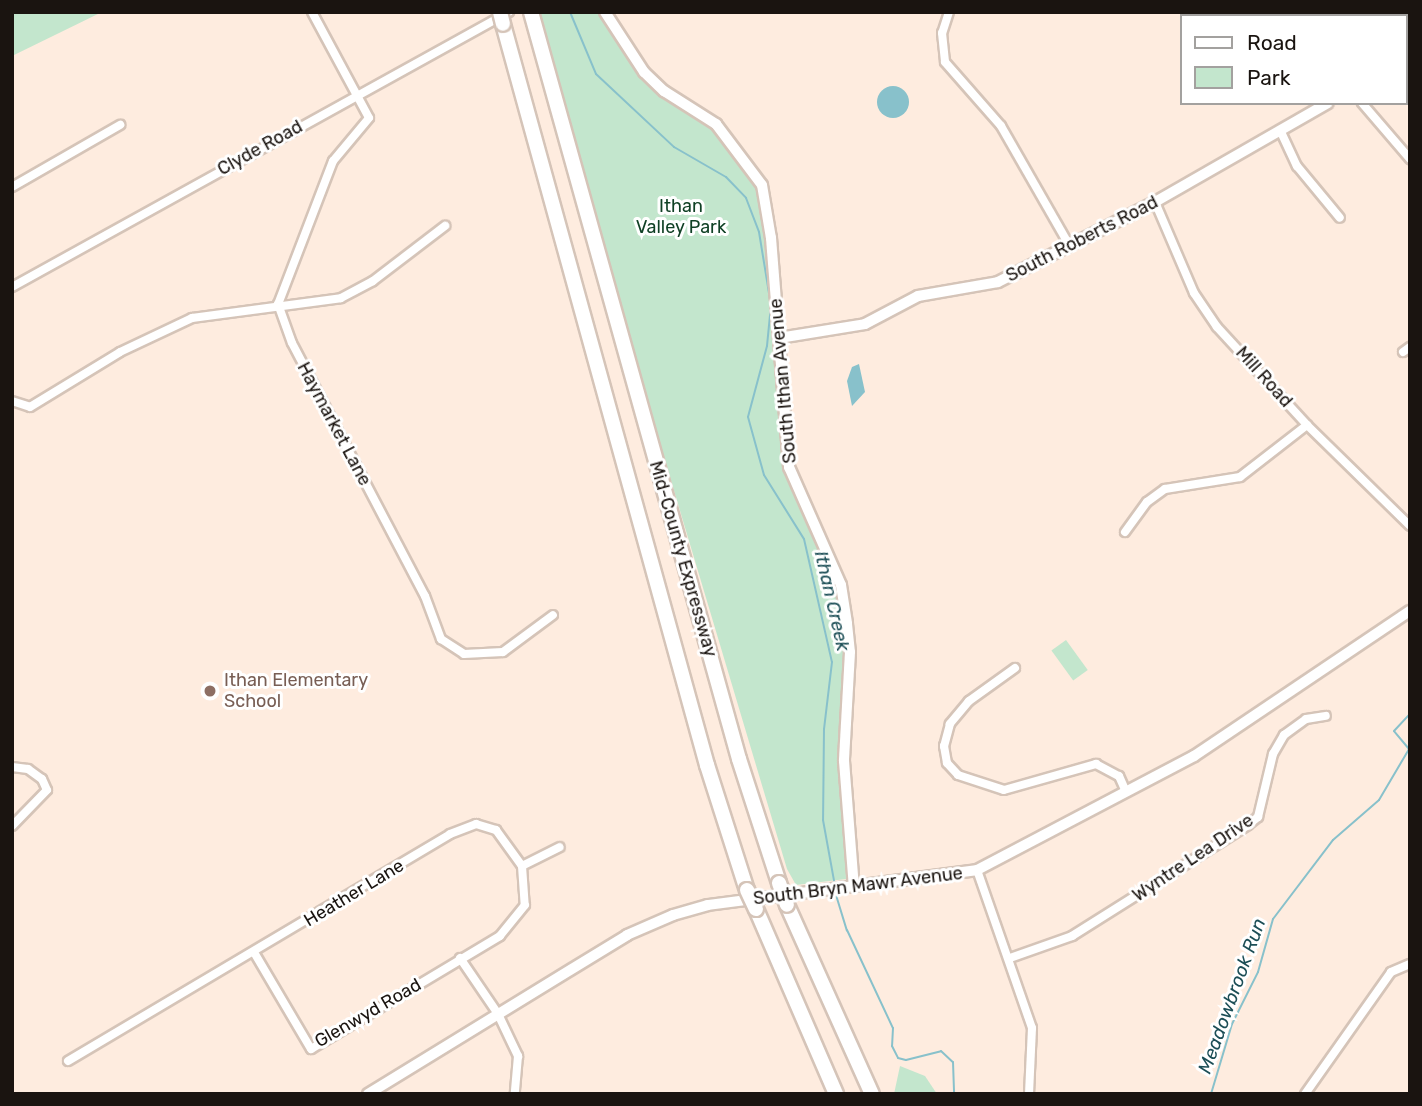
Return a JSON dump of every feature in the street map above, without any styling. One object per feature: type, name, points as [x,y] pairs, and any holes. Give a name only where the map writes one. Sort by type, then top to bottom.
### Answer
[{"type":"highway","name":"Mid-County Expressway","points":[[531,12],[739,760],[787,905],[872,1094]]},
{"type":"highway","name":"Mid-County Expressway","points":[[504,16],[707,765],[747,890],[836,1094]]},
{"type":"street","points":[[278,304],[333,161],[368,125],[369,118],[312,12]]},
{"type":"street","name":"South Ithan Avenue","points":[[605,12],[644,72],[664,91],[716,124],[762,186],[779,338],[789,467],[841,585],[847,624],[850,652],[844,761],[854,887]]},
{"type":"street","points":[[949,12],[942,33],[945,62],[1001,126],[1068,243]]},
{"type":"street","name":"Clyde Road","points":[[12,287],[356,94],[504,16]]},
{"type":"street","name":"South Roberts Road","points":[[779,338],[865,324],[919,296],[998,282],[1068,243],[1154,202],[1325,105]]},
{"type":"street","points":[[1364,105],[1410,159]]},
{"type":"street","points":[[12,187],[120,125]]},
{"type":"street","points":[[1281,132],[1297,166],[1340,218]]},
{"type":"street","name":"Mill Road","points":[[1154,202],[1194,293],[1217,327],[1307,425],[1410,526]]},
{"type":"street","points":[[12,401],[30,407],[120,352],[192,318],[278,304],[341,298],[395,266],[445,226]]},
{"type":"street","name":"Haymarket Lane","points":[[278,304],[292,343],[425,596],[441,639],[464,654],[503,652],[553,615]]},
{"type":"street","points":[[1125,532],[1147,502],[1165,489],[1240,477],[1307,425]]},
{"type":"street","name":"South Bryn Mawr Avenue","points":[[368,1094],[627,935],[673,915],[708,905],[977,870],[1195,756],[1410,611]]},
{"type":"street","points":[[1014,668],[969,701],[950,724],[944,746],[947,763],[958,775],[1004,790],[1096,764],[1119,776],[1126,792]]},
{"type":"street","name":"Wyntre Lea Drive","points":[[1010,958],[1072,936],[1248,825],[1258,817],[1273,754],[1283,735],[1306,719],[1326,716]]},
{"type":"street","points":[[12,768],[28,769],[42,779],[47,790],[12,826]]},
{"type":"street","name":"Heather Lane","points":[[68,1061],[203,979],[255,954],[450,834],[476,824],[496,831],[522,866]]},
{"type":"street","points":[[515,1094],[518,1056],[498,1014],[460,958],[500,936],[525,905],[522,866],[560,847]]},
{"type":"street","points":[[977,870],[1010,958],[1032,1028],[1029,1094]]},
{"type":"street","name":"Glenwyd Road","points":[[255,954],[311,1049],[460,958]]},
{"type":"street","points":[[1305,1094],[1391,972],[1410,964]]},
{"type":"green space","points":[[12,12],[102,12],[12,56]]},
{"type":"green space","name":"Ithan Valley Park","points":[[531,12],[605,12],[644,72],[716,124],[762,185],[789,467],[841,585],[847,624],[843,723],[846,879],[796,885],[787,869]]},
{"type":"green space","points":[[1066,640],[1088,670],[1073,681],[1051,651]]},
{"type":"green space","points":[[900,1066],[925,1076],[937,1094],[894,1094]]},
{"type":"water","points":[[893,86],[904,91],[909,102],[904,113],[893,118],[882,113],[877,102],[882,91]]},
{"type":"water","points":[[859,364],[865,392],[852,406],[847,381],[852,367]]},
{"type":"waterway","name":"Ithan Creek","points":[[570,12],[596,74],[674,147],[726,177],[746,198],[759,232],[771,305],[767,346],[748,417],[764,475],[804,539],[832,662],[824,729],[823,820],[835,886]]},
{"type":"waterway","name":"Meadowbrook Run","points":[[1211,1094],[1232,1024],[1258,972],[1273,919],[1333,840],[1379,800],[1409,749],[1394,731],[1410,714]]},
{"type":"waterway","name":"Ithan Creek","points":[[836,895],[847,930],[893,1028],[892,1046],[898,1058],[906,1060],[941,1051],[953,1062],[954,1094]]},
{"type":"place","name":"Ithan Elementary School","points":[[210,691]]}]
